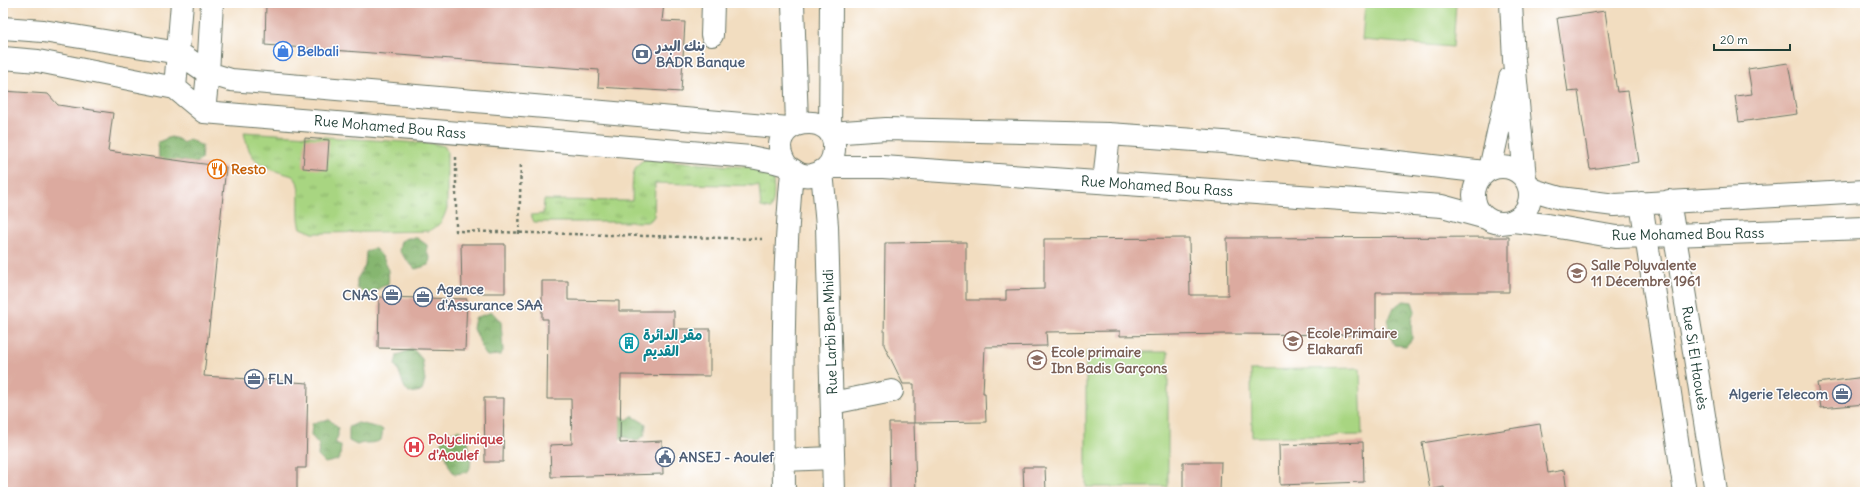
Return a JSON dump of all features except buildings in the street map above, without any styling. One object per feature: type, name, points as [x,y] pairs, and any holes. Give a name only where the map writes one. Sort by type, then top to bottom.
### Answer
[{"type":"street","points":[[175,88],[182,3]]},
{"type":"street","points":[[204,112],[212,3]]},
{"type":"street","points":[[712,35],[713,3]]},
{"type":"street","points":[[793,3],[793,126],[785,134],[780,147],[783,160],[790,169],[804,175],[810,175],[825,169],[832,159],[834,150],[830,133],[831,3]]},
{"type":"street","points":[[1511,3],[1514,60],[1530,202],[1518,218],[1513,221],[1503,223],[1494,222],[1479,212],[1475,204],[1474,195],[1475,186],[1479,178],[1488,170],[1514,60]]},
{"type":"street","points":[[3,28],[43,31],[179,53],[208,73],[231,80],[793,126],[806,122],[815,123],[830,133],[886,129],[1109,134],[1223,142],[1488,170],[1500,167],[1510,168],[1518,172],[1528,183],[1560,198],[1615,205],[1865,191]]},
{"type":"street","points":[[3,58],[38,61],[175,88],[204,112]]},
{"type":"street","name":"Rue Mohamed Bou Rass","points":[[204,112],[751,157],[790,169]]},
{"type":"street","points":[[1104,182],[1109,134]]},
{"type":"street","name":"Rue Mohamed Bou Rass","points":[[825,169],[883,167],[1442,206],[1486,218]]},
{"type":"street","points":[[784,492],[784,324],[786,239],[790,169]]},
{"type":"street","name":"Rue Larbi Ben Mhidi","points":[[825,169],[834,492]]},
{"type":"street","name":"Rue Si El Haouès","points":[[1669,201],[1716,492]]},
{"type":"street","points":[[1641,203],[1685,492]]},
{"type":"street","name":"Rue Mohamed Bou Rass","points":[[1513,221],[1547,224],[1616,238],[1865,228]]},
{"type":"street","points":[[832,403],[892,391]]},
{"type":"street","points":[[783,460],[833,458]]},
{"type":"path","points":[[456,132],[456,231],[519,234],[786,239]]},
{"type":"path","points":[[519,234],[521,138]]},
{"type":"green space","points":[[1365,3],[1456,3],[1453,47],[1362,40]]},
{"type":"green space","points":[[244,132],[437,144],[444,146],[447,151],[447,208],[444,216],[439,224],[429,231],[313,233],[301,228],[299,216],[299,189],[295,178],[291,175],[267,168],[256,160],[248,148]]},
{"type":"green space","points":[[171,137],[178,139],[183,143],[189,139],[202,146],[201,160],[193,164],[181,160],[178,162],[159,160],[158,142]]},
{"type":"green space","points":[[647,159],[770,169],[774,189],[772,206],[770,209],[761,207],[759,186],[655,183],[654,216],[647,222],[534,222],[531,215],[543,214],[544,200],[632,201],[633,176],[637,166]]},
{"type":"green space","points":[[408,238],[417,238],[427,245],[427,253],[430,257],[429,265],[415,269],[399,251],[401,241]]},
{"type":"green space","points":[[374,248],[382,256],[388,269],[388,285],[368,295],[357,288],[357,279],[365,266],[366,252]]},
{"type":"green space","points":[[1404,301],[1412,302],[1415,311],[1411,321],[1412,339],[1406,346],[1394,345],[1389,332],[1388,320],[1393,309]]},
{"type":"green space","points":[[492,312],[501,322],[503,351],[500,355],[487,356],[484,353],[476,332],[473,329],[475,318]]},
{"type":"green space","points":[[413,349],[422,359],[425,381],[422,391],[409,393],[404,386],[395,365],[397,355]]},
{"type":"green space","points":[[1086,352],[1168,352],[1168,487],[1086,487]]},
{"type":"green space","points":[[1360,368],[1362,435],[1252,437],[1251,370]]},
{"type":"green space","points":[[614,414],[622,416],[627,420],[632,416],[646,424],[644,436],[636,441],[624,437],[613,442]]},
{"type":"green space","points":[[329,419],[338,428],[338,436],[335,442],[341,446],[340,457],[338,460],[325,463],[318,456],[319,445],[311,435],[312,424]]},
{"type":"green space","points":[[358,423],[383,430],[381,440],[357,445],[349,441],[349,427]]},
{"type":"green space","points":[[459,430],[468,439],[471,464],[468,472],[455,474],[450,468],[441,446],[443,435]]},
{"type":"place","name":"Belbali","points":[[283,51]]},
{"type":"place","name":"بنك البدر BADR Banque","points":[[642,54]]},
{"type":"place","name":"Resto","points":[[217,169]]},
{"type":"place","name":"Salle Polyvalente 11 Décembre 1961","points":[[1577,273]]},
{"type":"place","name":"CNAS","points":[[392,295]]},
{"type":"place","name":"Agence d'Assurance SAA","points":[[423,297]]},
{"type":"place","name":"Ecole Primaire Elakarafi","points":[[1293,341]]},
{"type":"place","name":"مقر الدائرة القديم","points":[[629,343]]},
{"type":"place","name":"Ecole primaire Ibn Badis Garçons","points":[[1037,360]]},
{"type":"place","name":"FLN","points":[[254,379]]},
{"type":"place","name":"Algerie Telecom","points":[[1842,394]]},
{"type":"place","name":"Polyclinique d'Aoulef","points":[[414,447]]},
{"type":"place","name":"ANSEJ - Aoulef","points":[[665,457]]}]
